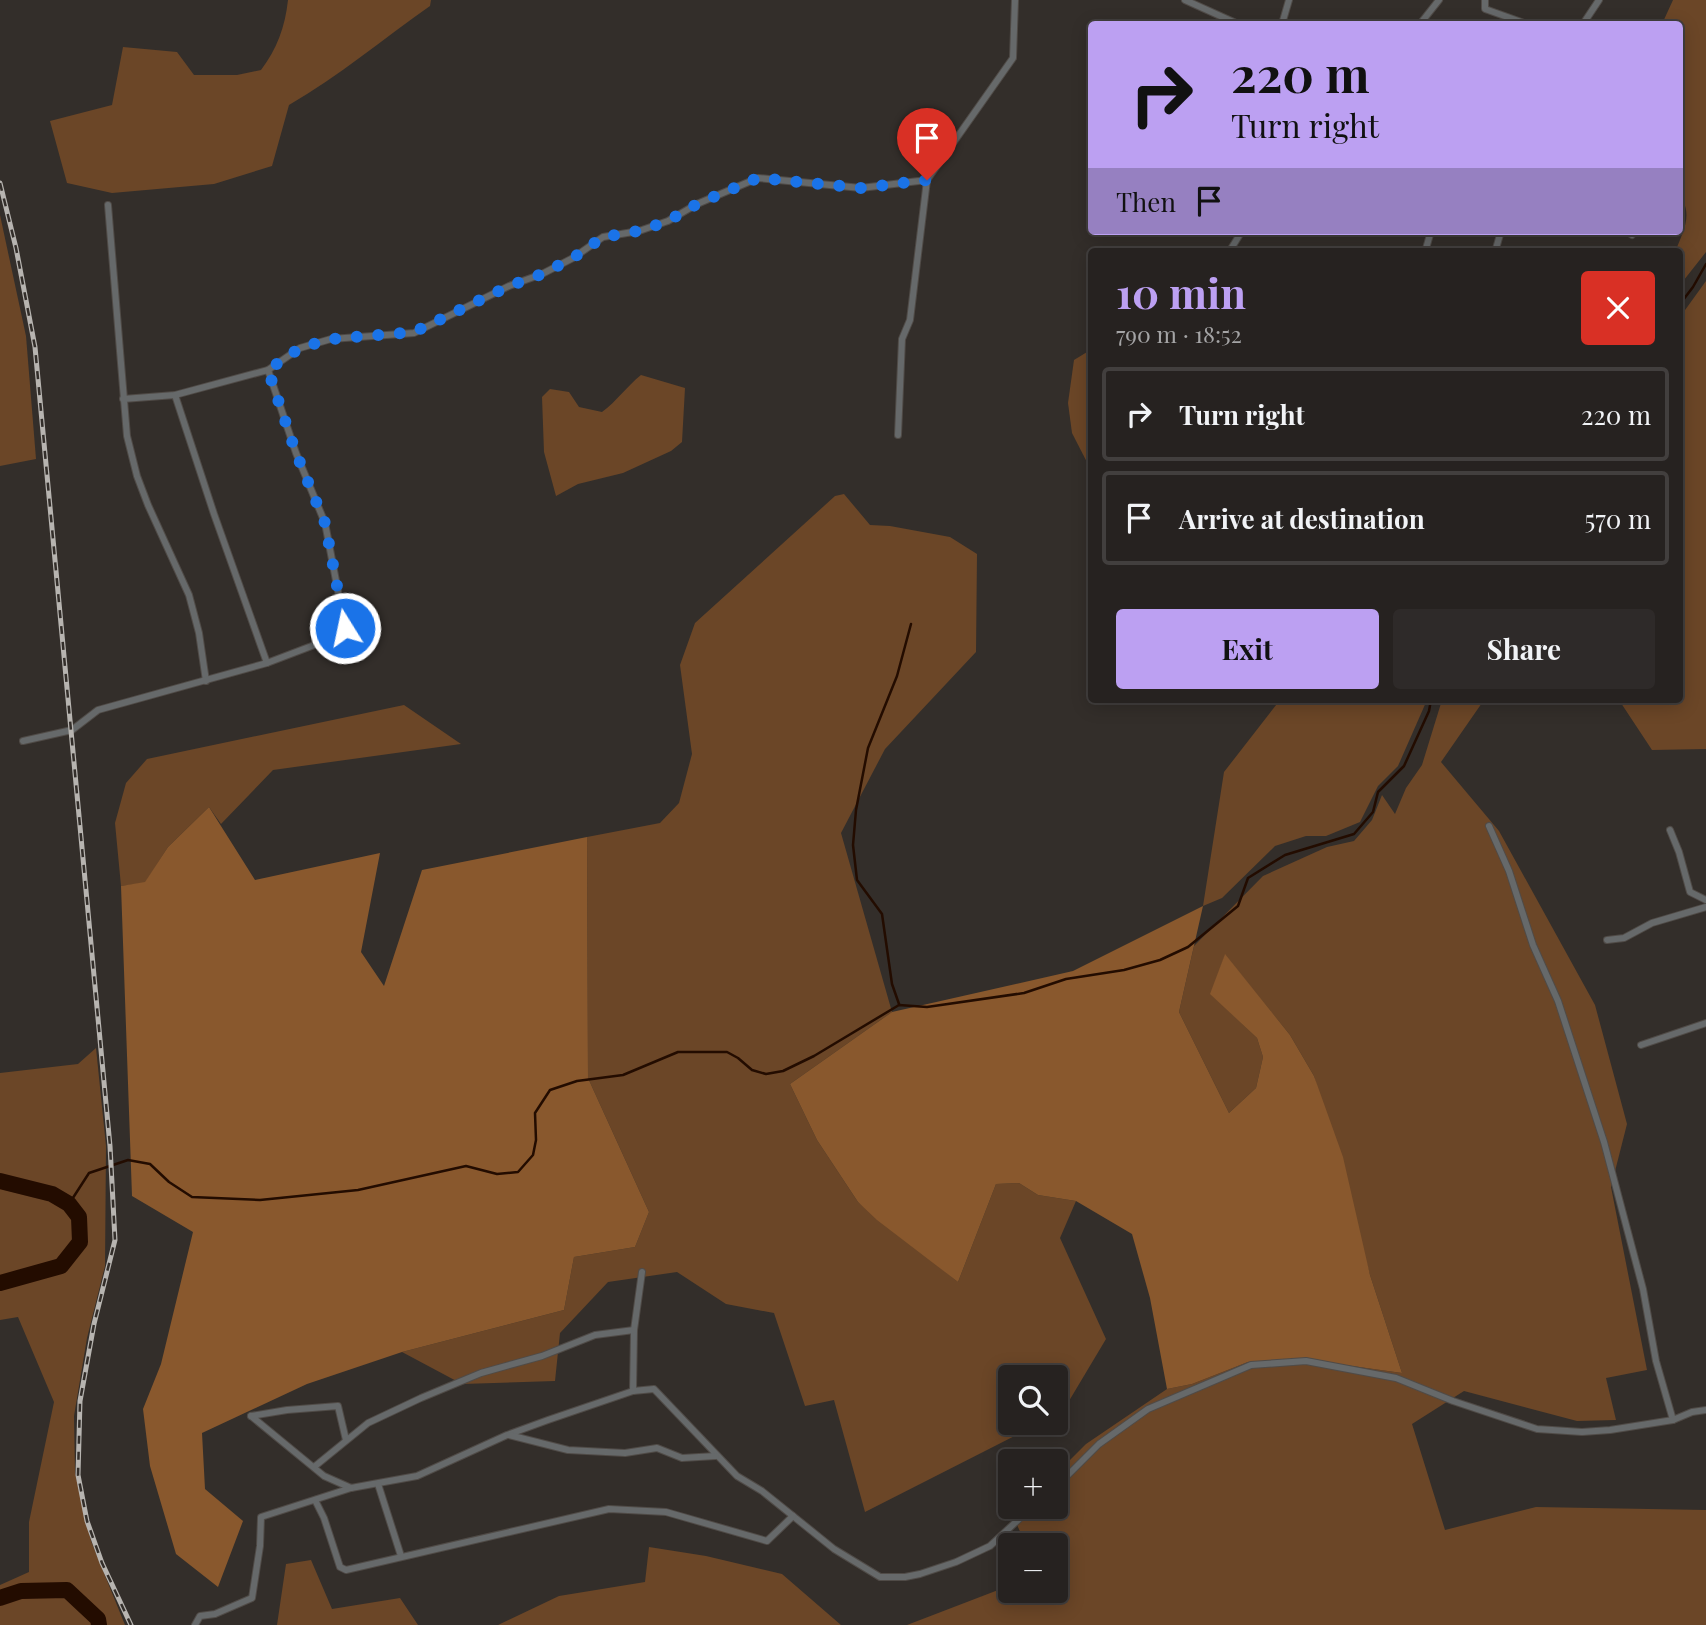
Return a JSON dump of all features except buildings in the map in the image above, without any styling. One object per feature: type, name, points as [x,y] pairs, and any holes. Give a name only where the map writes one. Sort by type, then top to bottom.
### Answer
[{"type":"street","points":[[898,435],[902,339],[910,320],[927,180],[1013,58],[1014,0]]},
{"type":"street","points":[[1185,0],[1231,21]]},
{"type":"street","points":[[1283,21],[1289,0]]},
{"type":"street","points":[[1422,21],[1439,0]]},
{"type":"street","points":[[1485,0],[1485,9],[1519,21]]},
{"type":"street","points":[[1585,21],[1599,0]]},
{"type":"street","points":[[123,399],[175,395],[268,370],[300,348],[331,339],[414,332],[509,286],[542,274],[573,258],[603,237],[639,231],[668,221],[697,204],[758,178],[862,188],[927,180]]},
{"type":"street","points":[[108,205],[127,436],[134,467],[148,505],[187,589],[199,633],[206,681]]},
{"type":"street","points":[[23,741],[72,730],[98,710],[267,663],[338,636],[345,628],[325,523],[296,453],[268,370]]},
{"type":"street","points":[[175,395],[267,663]]},
{"type":"street","points":[[1489,826],[1509,871],[1533,945],[1558,1001],[1605,1142],[1643,1289],[1656,1361],[1673,1420]]},
{"type":"street","points":[[1670,830],[1690,892],[1706,900]]},
{"type":"street","points":[[1606,940],[1624,938],[1652,923],[1706,906]]},
{"type":"street","points":[[1641,1045],[1706,1023]]},
{"type":"street","points":[[633,1391],[634,1330],[642,1272]]},
{"type":"street","points":[[314,1467],[376,1419],[481,1373],[542,1356],[595,1335],[634,1330]]},
{"type":"street","points":[[1068,1475],[1100,1444],[1148,1409],[1251,1365],[1306,1361],[1396,1378],[1486,1413],[1537,1429],[1582,1432],[1673,1420],[1692,1412],[1706,1410]]},
{"type":"street","points":[[195,1625],[200,1616],[215,1614],[252,1598],[260,1546],[261,1517],[351,1488],[417,1476],[507,1435],[633,1391],[654,1389],[737,1476],[762,1491],[834,1549],[880,1577],[905,1577],[956,1562],[990,1546],[1019,1519]]},
{"type":"street","points":[[346,1440],[338,1406],[251,1416],[324,1476],[351,1488]]},
{"type":"street","points":[[507,1435],[568,1450],[625,1453],[657,1448],[682,1458],[716,1456]]},
{"type":"street","points":[[378,1484],[401,1556]]},
{"type":"street","points":[[315,1500],[342,1569],[609,1509],[666,1512],[767,1541],[793,1516]]},
{"type":"shaded area","points":[[288,0],[431,0],[430,6],[343,70],[289,105],[272,166],[214,184],[112,193],[67,183],[50,121],[112,105],[123,47],[177,52],[194,75],[237,75],[261,70],[279,37]]},
{"type":"shaded area","points":[[1673,0],[1706,0],[1706,252],[1683,281],[1683,248],[1677,248],[1683,235],[1686,217],[1683,202],[1683,21],[1663,21]]},
{"type":"shaded area","points":[[0,215],[26,336],[36,459],[0,466]]},
{"type":"shaded area","points":[[1706,281],[1706,749],[1652,750],[1621,703],[1683,703],[1683,313]]},
{"type":"shaded area","points":[[1088,351],[1088,464],[1072,433],[1068,403],[1074,360]]},
{"type":"shaded area","points":[[641,375],[685,388],[682,442],[671,451],[623,473],[578,484],[556,496],[544,452],[542,397],[550,389],[569,392],[579,407],[602,412]]},
{"type":"shaded area","points":[[844,494],[870,525],[950,537],[977,554],[976,652],[885,749],[841,833],[892,1012],[790,1084],[817,1140],[858,1202],[958,1282],[996,1184],[1019,1183],[1038,1195],[1076,1201],[1060,1238],[1106,1339],[1068,1403],[1068,1365],[998,1365],[998,1435],[1016,1435],[865,1512],[834,1400],[805,1406],[774,1313],[726,1304],[677,1272],[608,1282],[560,1333],[555,1381],[462,1384],[402,1352],[564,1310],[574,1257],[635,1247],[649,1212],[588,1078],[587,837],[660,823],[679,803],[692,754],[680,665],[695,623],[835,496]]},
{"type":"shaded area","points":[[1278,703],[1426,703],[1398,766],[1378,786],[1360,822],[1326,836],[1306,836],[1275,846],[1222,898],[1203,906],[1224,772]]},
{"type":"shaded area","points":[[1441,703],[1482,703],[1441,762],[1499,831],[1595,1005],[1627,1124],[1611,1187],[1647,1370],[1606,1378],[1616,1420],[1577,1421],[1464,1391],[1412,1424],[1445,1530],[1536,1507],[1706,1510],[1706,1625],[907,1625],[998,1590],[998,1603],[1068,1603],[1068,1533],[1021,1533],[1014,1519],[1068,1519],[1068,1462],[1086,1444],[1167,1389],[1192,1384],[1248,1362],[1302,1359],[1402,1373],[1370,1275],[1314,1076],[1290,1035],[1225,955],[1211,994],[1257,1038],[1263,1057],[1256,1088],[1229,1113],[1179,1012],[1194,946],[1263,876],[1327,847],[1354,841],[1372,820],[1382,795],[1395,814],[1406,788],[1422,765]]},
{"type":"shaded area","points":[[404,705],[461,744],[273,770],[221,824],[209,807],[168,847],[145,883],[121,886],[115,823],[126,783],[147,759]]},
{"type":"shaded area","points":[[209,807],[255,880],[380,853],[361,952],[384,986],[422,870],[587,837],[588,1078],[649,1212],[635,1247],[574,1257],[564,1310],[402,1352],[307,1384],[202,1433],[205,1489],[243,1521],[218,1587],[176,1554],[150,1466],[143,1409],[161,1364],[193,1232],[132,1196],[121,886],[145,882],[168,847]]},
{"type":"shaded area","points":[[1203,906],[1179,1012],[1229,1113],[1256,1088],[1263,1057],[1257,1038],[1210,994],[1225,954],[1290,1035],[1314,1076],[1343,1157],[1370,1275],[1402,1373],[1302,1359],[1248,1362],[1192,1384],[1167,1389],[1150,1298],[1132,1234],[1076,1201],[1038,1195],[1019,1183],[996,1184],[958,1282],[877,1220],[858,1202],[817,1140],[790,1084],[892,1012],[1073,971]]},
{"type":"shaded area","points":[[96,1048],[106,1146],[105,1266],[87,1338],[74,1416],[75,1473],[91,1541],[125,1625],[0,1625],[0,1585],[29,1572],[29,1522],[54,1402],[18,1317],[0,1320],[0,1073],[78,1064]]},
{"type":"shaded area","points":[[649,1547],[706,1556],[782,1574],[841,1625],[498,1625],[559,1596],[645,1582]]},
{"type":"shaded area","points":[[311,1560],[332,1609],[400,1598],[418,1625],[277,1625],[286,1564]]},
{"type":"waterway","points":[[1683,300],[1706,264]]},
{"type":"waterway","points":[[899,1004],[892,984],[882,914],[857,880],[853,845],[856,810],[868,748],[897,676],[911,624]]},
{"type":"waterway","points":[[69,1204],[89,1173],[128,1160],[150,1164],[169,1182],[192,1197],[260,1200],[358,1190],[466,1166],[497,1174],[518,1172],[533,1155],[536,1140],[535,1113],[550,1090],[577,1081],[623,1075],[678,1052],[727,1052],[752,1070],[766,1074],[783,1071],[814,1056],[899,1005],[927,1007],[1024,993],[1066,979],[1124,970],[1160,960],[1188,947],[1238,906],[1248,878],[1285,855],[1354,834],[1373,812],[1378,792],[1404,766],[1430,703]]},
{"type":"waterway","points":[[0,1181],[52,1194],[69,1204],[79,1217],[80,1242],[61,1266],[0,1283]]},
{"type":"waterway","points":[[0,1598],[21,1591],[67,1590],[98,1619],[99,1625]]},
{"type":"railway","points":[[0,183],[35,347],[110,1146],[115,1240],[94,1324],[80,1401],[78,1475],[87,1521],[102,1563],[131,1625]]},
{"type":"route","points":[[345,628],[325,523],[296,453],[268,370],[300,348],[331,339],[414,332],[509,286],[542,274],[573,258],[603,237],[614,233],[639,231],[668,221],[697,204],[758,178],[862,188],[927,180]]}]
